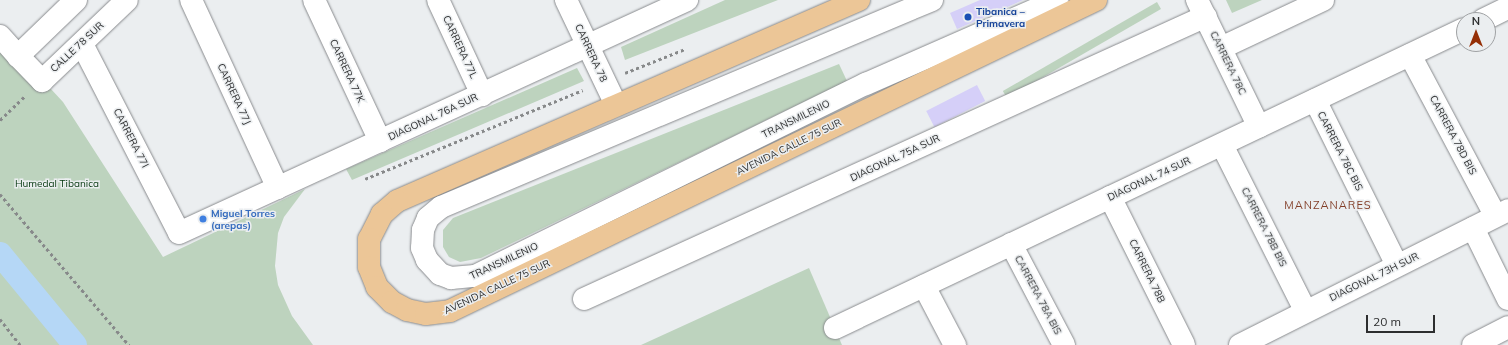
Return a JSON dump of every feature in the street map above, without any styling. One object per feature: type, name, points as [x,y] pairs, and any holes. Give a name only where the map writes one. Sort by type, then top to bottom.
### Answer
[{"type":"main road","name":"AVENIDA CALLE 75 SUR","points":[[859,0],[616,105],[392,205],[378,220],[369,239],[368,258],[377,287],[392,302],[407,310],[426,314],[450,311],[1096,0]]},
{"type":"street","points":[[18,56],[76,0]]},
{"type":"street","name":"CALLE 78 SUR","points":[[0,36],[42,81],[127,0]]},
{"type":"street","name":"CARRERA 77J","points":[[191,0],[278,188]]},
{"type":"street","name":"CARRERA 77K","points":[[314,0],[380,141]]},
{"type":"street","name":"CARRERA 77L","points":[[438,0],[482,95]]},
{"type":"street","name":"CARRERA 78","points":[[566,0],[616,105]]},
{"type":"street","name":"DIAGONAL 76A SUR","points":[[179,233],[687,0]]},
{"type":"street","name":"TRANSMILENIO","points":[[932,0],[441,207],[428,218],[423,230],[422,248],[426,260],[440,274],[451,278],[476,276],[866,84],[1057,0]]},
{"type":"street","points":[[1221,48],[1323,0]]},
{"type":"street","name":"CARRERA 78C","points":[[1201,8],[1259,127]]},
{"type":"street","name":"DIAGONAL 75A SUR","points":[[584,299],[1201,8]]},
{"type":"street","points":[[1496,14],[1508,8]]},
{"type":"street","name":"DIAGONAL 74 SUR","points":[[835,328],[1456,33]]},
{"type":"street","name":"CARRERA 77I","points":[[82,44],[179,233]]},
{"type":"street","name":"CARRERA 78D BIS","points":[[1410,55],[1502,212]]},
{"type":"street","name":"CARRERA 78C BIS","points":[[1315,100],[1397,265]]},
{"type":"street","name":"CARRERA 78B BIS","points":[[1222,144],[1305,310]]},
{"type":"street","name":"CARRERA 78B","points":[[1110,197],[1184,345]]},
{"type":"street","name":"DIAGONAL 73H SUR","points":[[1240,345],[1305,310],[1473,228],[1502,212]]},
{"type":"street","points":[[1473,228],[1508,299]]},
{"type":"street","name":"CARRERA 78A BIS","points":[[1011,244],[1064,345]]},
{"type":"street","points":[[924,286],[955,345]]},
{"type":"street","points":[[1473,345],[1508,327]]},
{"type":"path","points":[[0,120],[42,81]]},
{"type":"path","points":[[0,194],[129,345]]},
{"type":"path","points":[[0,320],[20,345]]},
{"type":"green space","points":[[725,0],[778,0],[625,60],[621,47]]},
{"type":"green space","points":[[1226,0],[1262,0],[1232,13]]},
{"type":"green space","points":[[1157,2],[1161,9],[1007,98],[1003,91]]},
{"type":"green space","name":"Humedal Tibanica","points":[[0,34],[63,102],[163,257],[305,189],[284,217],[278,233],[275,266],[278,285],[292,316],[313,345],[0,345]]},
{"type":"green space","points":[[839,64],[847,81],[481,258],[460,262],[449,257],[443,247],[443,230],[453,218]]},
{"type":"green space","points":[[577,68],[584,81],[352,180],[346,169]]},
{"type":"green space","points":[[809,268],[842,345],[641,345]]},
{"type":"building","name":"Tibanica – Primavera","points":[[980,0],[1023,0],[957,29],[950,13]]},
{"type":"building","points":[[977,85],[985,101],[934,127],[926,111]]},
{"type":"waterway","points":[[0,254],[75,345]]},
{"type":"place","name":"Tibanica – Primavera","points":[[968,17]]},
{"type":"place","name":"Miguel Torres (arepas)","points":[[203,219]]},
{"type":"district","name":"MANZANARES","points":[[1328,205]]}]
